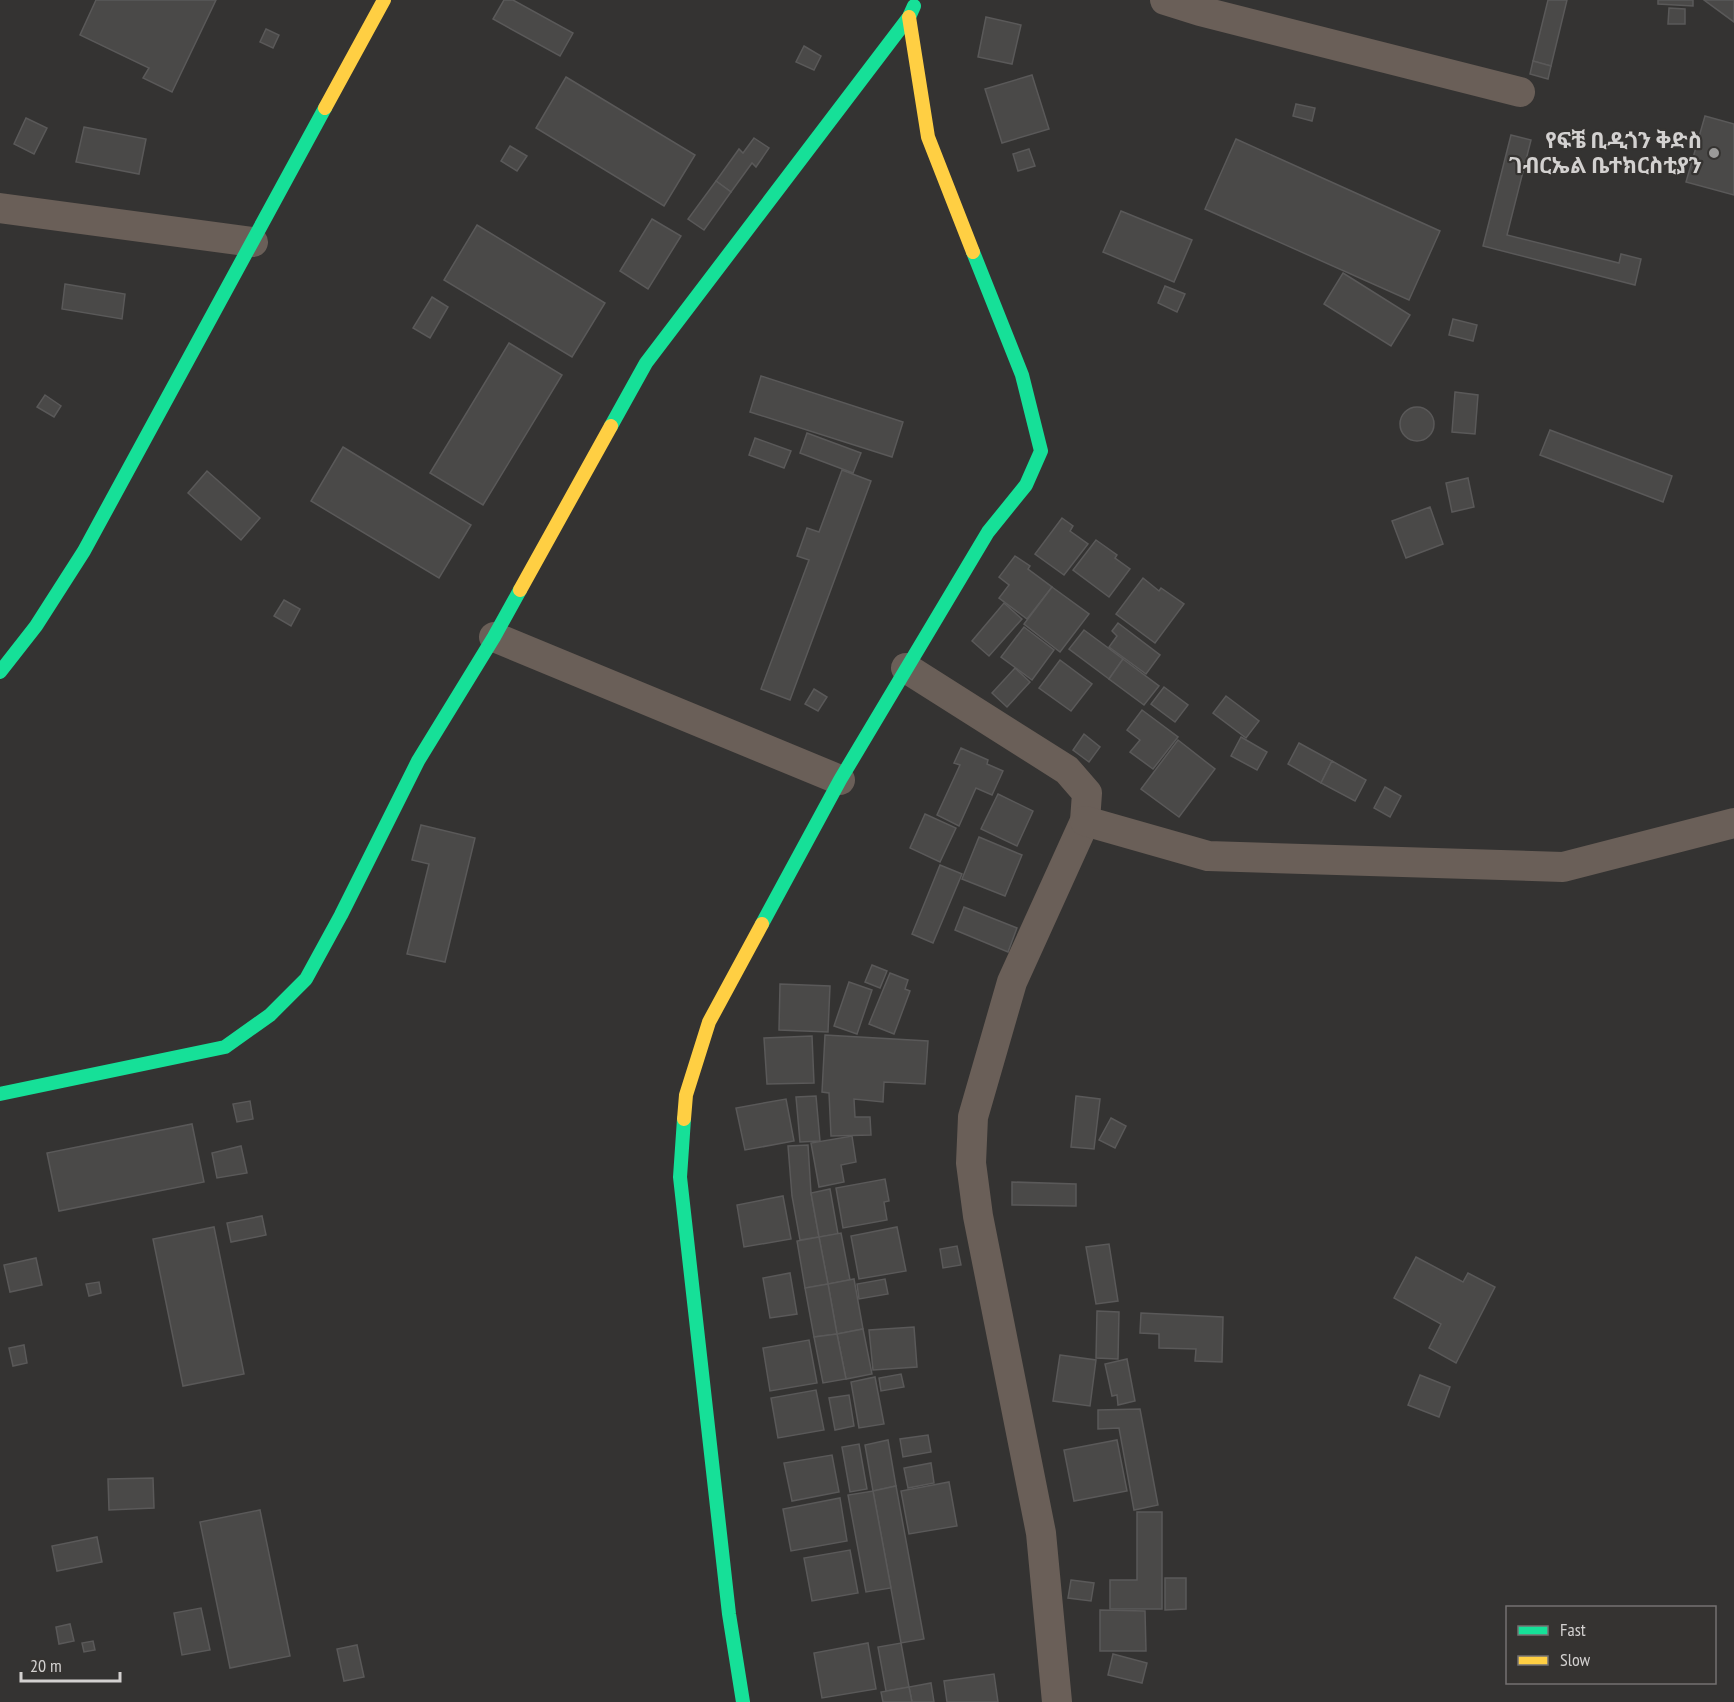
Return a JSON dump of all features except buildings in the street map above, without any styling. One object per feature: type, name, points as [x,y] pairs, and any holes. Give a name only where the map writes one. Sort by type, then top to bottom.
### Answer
[{"type":"street","points":[[0,672],[36,626],[84,551],[384,0]]},
{"type":"street","points":[[0,1094],[225,1047],[270,1015],[306,979],[341,915],[418,761],[494,637],[646,363],[909,17],[917,0]]},
{"type":"street","points":[[1166,0],[1200,11],[1520,92]]},
{"type":"street","points":[[743,1702],[729,1614],[680,1177],[686,1095],[709,1022],[840,780],[988,532],[1026,485],[1041,451],[1022,375],[928,137],[909,17]]},
{"type":"street","points":[[0,208],[253,242]]},
{"type":"street","points":[[494,637],[840,780]]},
{"type":"street","points":[[906,669],[1067,770],[1087,793],[1085,821],[1012,982],[974,1117],[971,1163],[978,1216],[1041,1533],[1057,1702]]},
{"type":"street","points":[[1085,821],[1208,856],[1563,867],[1734,823]]},
{"type":"traffic: fast","points":[[611,426],[646,363],[909,17],[914,6]]},
{"type":"traffic: fast","points":[[0,672],[36,626],[84,551],[325,108]]},
{"type":"traffic: fast","points":[[762,924],[840,780],[988,532],[1026,485],[1041,451],[1022,375],[973,252]]},
{"type":"traffic: fast","points":[[0,1094],[225,1047],[270,1015],[306,979],[341,915],[418,761],[520,590]]},
{"type":"traffic: fast","points":[[684,1119],[680,1177],[729,1614],[743,1702]]},
{"type":"traffic: slow","points":[[325,108],[384,0]]},
{"type":"traffic: slow","points":[[909,17],[928,137],[973,252]]},
{"type":"traffic: slow","points":[[520,590],[611,426]]},
{"type":"traffic: slow","points":[[684,1119],[686,1095],[709,1022],[762,924]]},
{"type":"place","name":"የፍቼ ቢዲጎን ቅድስ ገብርኤል ቤተክርስቲያን","points":[[1714,153]]}]
